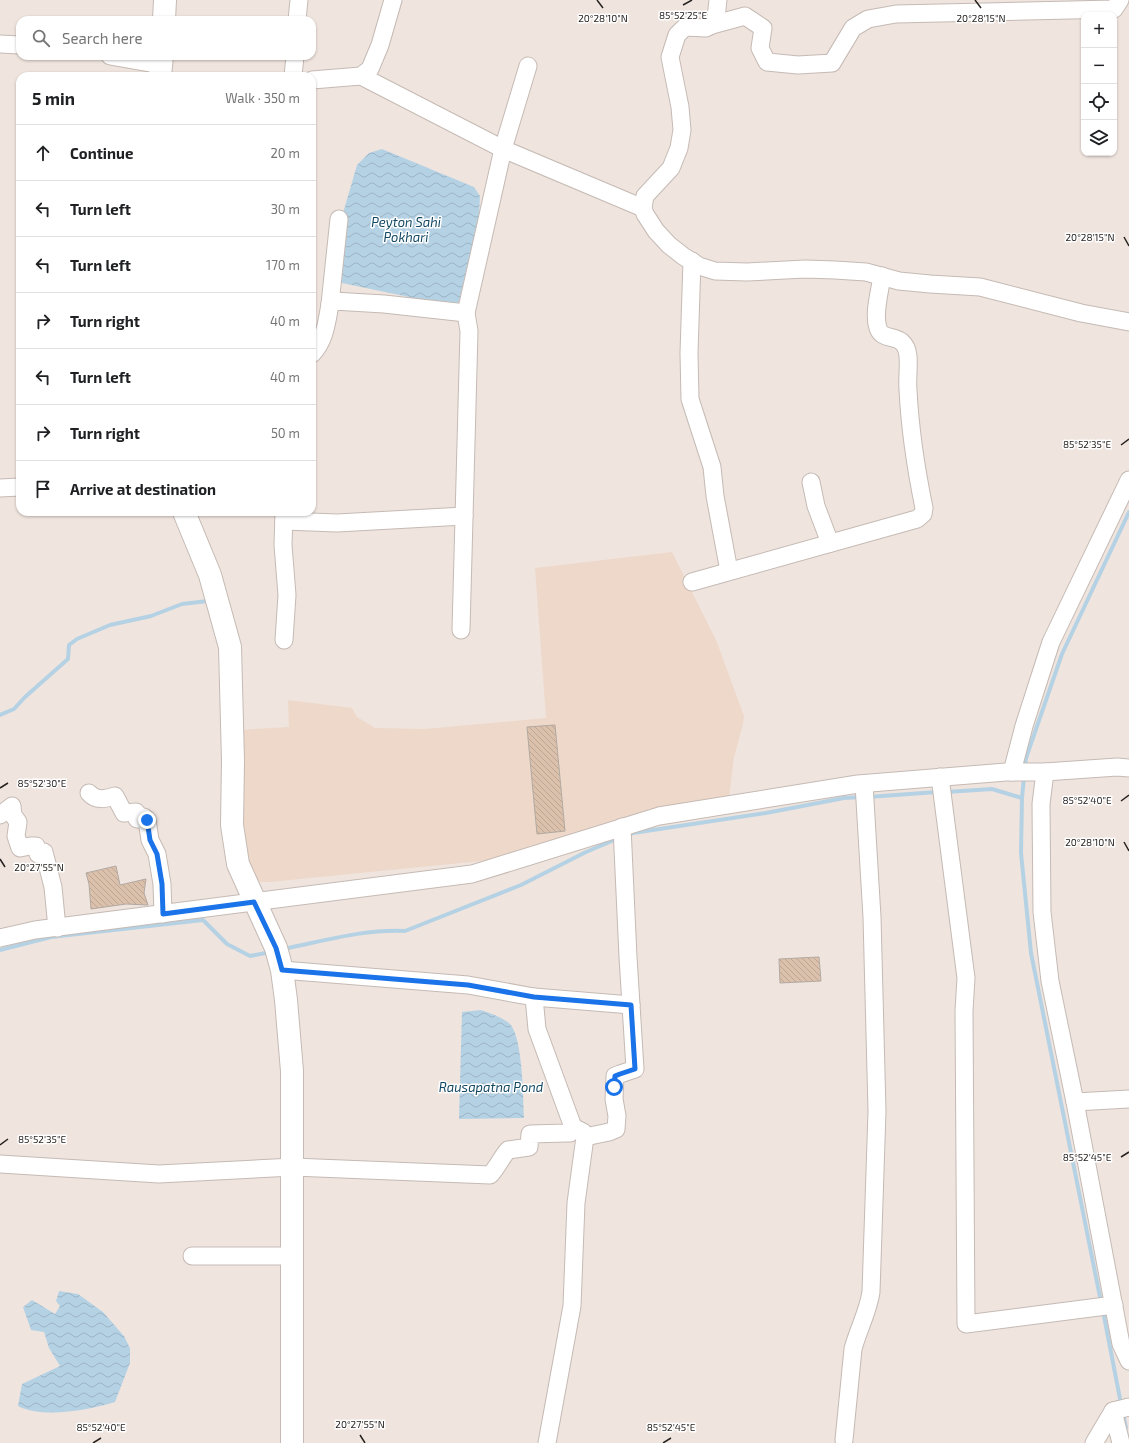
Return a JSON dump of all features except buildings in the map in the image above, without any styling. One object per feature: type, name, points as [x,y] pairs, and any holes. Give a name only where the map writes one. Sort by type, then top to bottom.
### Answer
[{"type":"main road","points":[[164,16],[166,0]]},
{"type":"main road","points":[[186,516],[210,575],[230,647],[233,761],[232,825],[238,864],[279,959],[292,1071],[292,1443]]},
{"type":"street","points":[[297,16],[299,0]]},
{"type":"street","points":[[361,76],[370,69],[378,51],[393,0]]},
{"type":"street","points":[[712,25],[716,18],[718,0]]},
{"type":"street","points":[[1120,0],[1114,9],[1035,5],[896,14],[868,18],[853,28],[832,63],[798,64],[767,62],[760,48],[763,28],[745,16],[706,28],[684,27],[677,35],[670,56],[680,107],[682,130],[679,148],[671,168],[645,196],[643,208],[645,214],[656,231],[669,245],[699,266],[715,271],[747,272],[805,269],[866,272],[898,281],[980,287],[1081,313],[1129,322]]},
{"type":"street","points":[[0,44],[16,45]]},
{"type":"street","points":[[130,60],[161,66]]},
{"type":"street","points":[[293,72],[294,60]]},
{"type":"street","points":[[461,630],[469,331],[466,313],[503,149],[528,66]]},
{"type":"street","points":[[316,80],[361,76],[503,149],[643,208]]},
{"type":"street","points":[[316,351],[325,331],[330,304],[339,219]]},
{"type":"street","points":[[692,261],[688,381],[690,398],[712,467],[715,496],[729,572]]},
{"type":"street","points":[[692,582],[917,519],[923,514],[924,508],[911,436],[908,389],[908,356],[905,344],[900,340],[884,335],[878,330],[876,319],[882,276]]},
{"type":"street","points":[[330,304],[333,301],[384,304],[466,313]]},
{"type":"street","points":[[1014,772],[1024,726],[1051,642],[1129,480]]},
{"type":"street","points":[[811,482],[816,506],[830,543]]},
{"type":"street","points":[[0,488],[16,487]]},
{"type":"street","points":[[284,640],[287,595],[283,545],[284,516],[337,523],[464,516]]},
{"type":"street","points":[[0,938],[35,930],[472,874],[659,816],[864,784],[1014,772],[1044,772],[1118,767],[1129,768]]},
{"type":"street","points":[[1044,772],[1041,804],[1042,912],[1050,981],[1075,1102],[1121,1344],[1129,1361]]},
{"type":"street","points":[[940,777],[966,978],[964,1011],[966,1324],[1114,1305]]},
{"type":"street","points":[[844,1440],[853,1349],[856,1336],[869,1305],[871,1292],[877,1111],[872,917],[864,784]]},
{"type":"street","points":[[89,793],[92,797],[102,799],[115,796],[124,813],[136,812],[137,819],[144,817],[147,820],[150,840],[157,854],[162,884],[163,914]]},
{"type":"street","points":[[0,815],[12,806],[13,815],[18,822],[16,836],[20,848],[36,846],[38,854],[44,852],[53,888],[56,928]]},
{"type":"street","points":[[0,1164],[159,1174],[293,1166],[490,1175],[508,1150],[529,1147],[530,1134],[610,1132],[616,1129],[617,1116],[614,1099],[615,1076],[635,1069],[622,827]]},
{"type":"street","points":[[279,959],[468,985],[534,997],[631,1005]]},
{"type":"street","points":[[534,997],[537,1029],[579,1132],[572,1306],[547,1443]]},
{"type":"street","points":[[1075,1102],[1129,1099]]},
{"type":"street","points":[[192,1256],[293,1256]]},
{"type":"street","points":[[1094,1443],[1119,1409]]},
{"type":"street","points":[[1119,1409],[1121,1443]]},
{"type":"shaded area","points":[[672,552],[716,640],[744,716],[734,757],[729,798],[501,859],[270,882],[260,882],[253,874],[245,850],[238,730],[289,727],[288,700],[352,708],[357,717],[375,728],[425,729],[546,718],[535,568]]},
{"type":"water","name":"Peyton Sahi Pokhari","points":[[382,149],[474,187],[480,196],[479,216],[459,302],[452,306],[337,282],[341,220],[357,165],[369,153]]},
{"type":"water","name":"Rausapatna Pond","points":[[481,1010],[506,1021],[514,1030],[520,1053],[523,1082],[524,1118],[459,1119],[462,1012]]},
{"type":"water","points":[[59,1291],[78,1294],[103,1312],[124,1336],[130,1348],[130,1363],[115,1402],[92,1408],[53,1413],[28,1410],[18,1406],[22,1384],[60,1366],[49,1348],[44,1332],[31,1330],[23,1307],[32,1300],[55,1314],[60,1306],[56,1301]]},
{"type":"waterway","points":[[1025,768],[1026,758],[1062,654],[1129,512]]},
{"type":"waterway","points":[[0,715],[14,709],[25,697],[68,659],[69,645],[77,639],[110,625],[151,616],[182,604],[208,601]]},
{"type":"waterway","points":[[1024,777],[1021,853],[1031,953],[1101,1302]]},
{"type":"waterway","points":[[946,792],[992,789],[1022,798]]},
{"type":"waterway","points":[[868,797],[937,792]]},
{"type":"waterway","points":[[627,835],[766,813],[844,798],[861,797]]},
{"type":"waterway","points":[[283,949],[359,934],[405,931],[521,885],[586,852],[619,838]]},
{"type":"waterway","points":[[0,950],[51,937],[203,920],[227,944],[250,956],[271,952]]},
{"type":"waterway","points":[[1103,1311],[1121,1404]]},
{"type":"waterway","points":[[1123,1413],[1126,1428]]},
{"type":"route","points":[[147,820],[150,840],[157,854],[162,884],[163,914],[254,902],[276,948],[282,970],[468,985],[534,997],[631,1005],[635,1069],[615,1076],[614,1087]]}]
